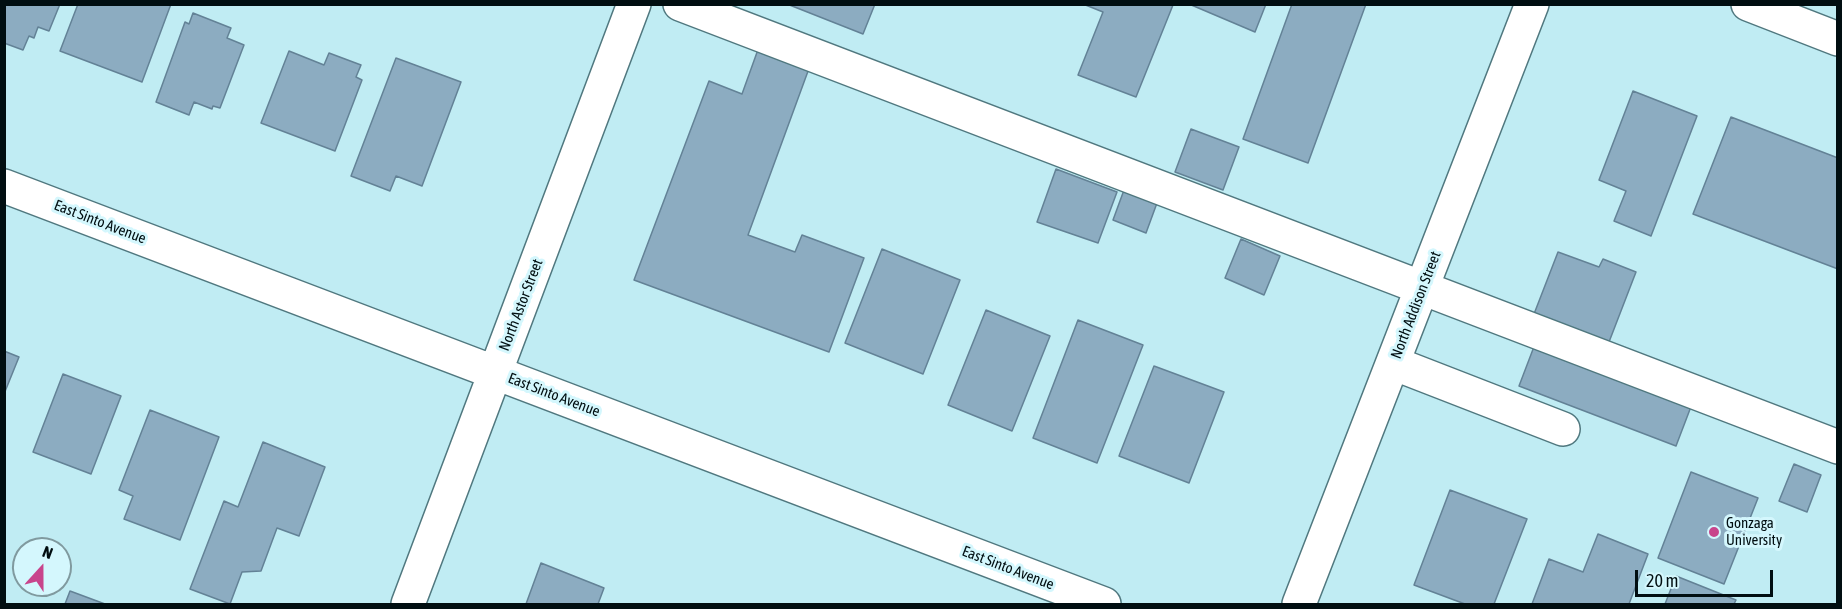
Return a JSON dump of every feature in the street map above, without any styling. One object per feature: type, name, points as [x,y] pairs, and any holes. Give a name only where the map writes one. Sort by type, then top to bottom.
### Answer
[{"type":"street","name":"North Astor Street","points":[[408,604],[634,4]]},
{"type":"street","points":[[680,4],[1838,447]]},
{"type":"street","name":"North Addison Street","points":[[1299,604],[1532,4]]},
{"type":"street","points":[[1748,4],[1838,39]]},
{"type":"street","name":"East Sinto Avenue","points":[[4,186],[1104,604]]},
{"type":"street","points":[[1393,363],[1563,429]]},
{"type":"building","points":[[4,4],[60,4],[49,31],[38,27],[34,38],[29,36],[23,50],[4,43]]},
{"type":"building","points":[[78,4],[171,4],[142,82],[60,51]]},
{"type":"building","points":[[787,4],[875,4],[863,34]]},
{"type":"building","points":[[1083,4],[1173,5],[1136,97],[1078,75],[1103,12]]},
{"type":"building","points":[[1189,4],[1266,4],[1255,32]]},
{"type":"building","points":[[1292,4],[1366,4],[1308,163],[1243,139]]},
{"type":"building","points":[[193,13],[231,28],[227,38],[244,45],[220,108],[213,106],[212,109],[194,102],[189,115],[156,102],[185,22],[189,24]]},
{"type":"building","points":[[760,44],[811,63],[748,235],[795,252],[802,235],[864,258],[829,352],[634,280],[709,81],[742,94]]},
{"type":"building","points":[[289,51],[324,65],[329,53],[361,65],[356,77],[362,80],[335,151],[261,123]]},
{"type":"building","points":[[396,58],[461,82],[422,186],[396,176],[390,191],[351,176]]},
{"type":"building","points":[[1633,91],[1697,116],[1651,236],[1614,221],[1626,191],[1599,180]]},
{"type":"building","points":[[1731,117],[1838,158],[1838,269],[1693,214]]},
{"type":"building","points":[[1191,129],[1239,147],[1223,190],[1175,172]]},
{"type":"building","points":[[1056,169],[1117,192],[1098,243],[1037,222]]},
{"type":"building","points":[[1124,190],[1157,203],[1146,233],[1113,220]]},
{"type":"building","points":[[1241,239],[1280,256],[1264,295],[1225,278]]},
{"type":"building","points":[[882,249],[960,280],[923,374],[845,343]]},
{"type":"building","points":[[1558,252],[1599,267],[1603,259],[1636,272],[1609,342],[1534,314]]},
{"type":"building","points":[[986,310],[1050,336],[1012,431],[948,405]]},
{"type":"building","points":[[1078,320],[1143,345],[1097,463],[1033,438]]},
{"type":"building","points":[[1535,344],[1692,404],[1676,446],[1519,386]]},
{"type":"building","points":[[4,351],[19,357],[4,394]]},
{"type":"building","points":[[1154,366],[1224,392],[1189,483],[1119,456]]},
{"type":"building","points":[[63,374],[121,396],[91,474],[33,452]]},
{"type":"building","points":[[150,410],[219,437],[180,540],[124,519],[133,496],[119,490]]},
{"type":"building","points":[[263,442],[325,467],[299,536],[277,528],[261,571],[242,572],[230,604],[190,589],[224,501],[238,507]]},
{"type":"building","points":[[1794,464],[1821,475],[1807,512],[1779,501]]},
{"type":"building","points":[[1691,472],[1758,498],[1724,584],[1658,558]]},
{"type":"building","points":[[1450,490],[1527,519],[1494,604],[1465,604],[1414,585]]},
{"type":"building","points":[[1598,534],[1648,554],[1629,604],[1532,604],[1549,559],[1583,572]]},
{"type":"building","points":[[541,563],[604,588],[598,604],[526,604]]},
{"type":"building","points":[[1676,576],[1736,600],[1734,604],[1665,604]]},
{"type":"building","points":[[72,592],[105,604],[65,604],[68,597],[72,597]]},
{"type":"place","name":"Gonzaga University","points":[[1714,532]]}]
